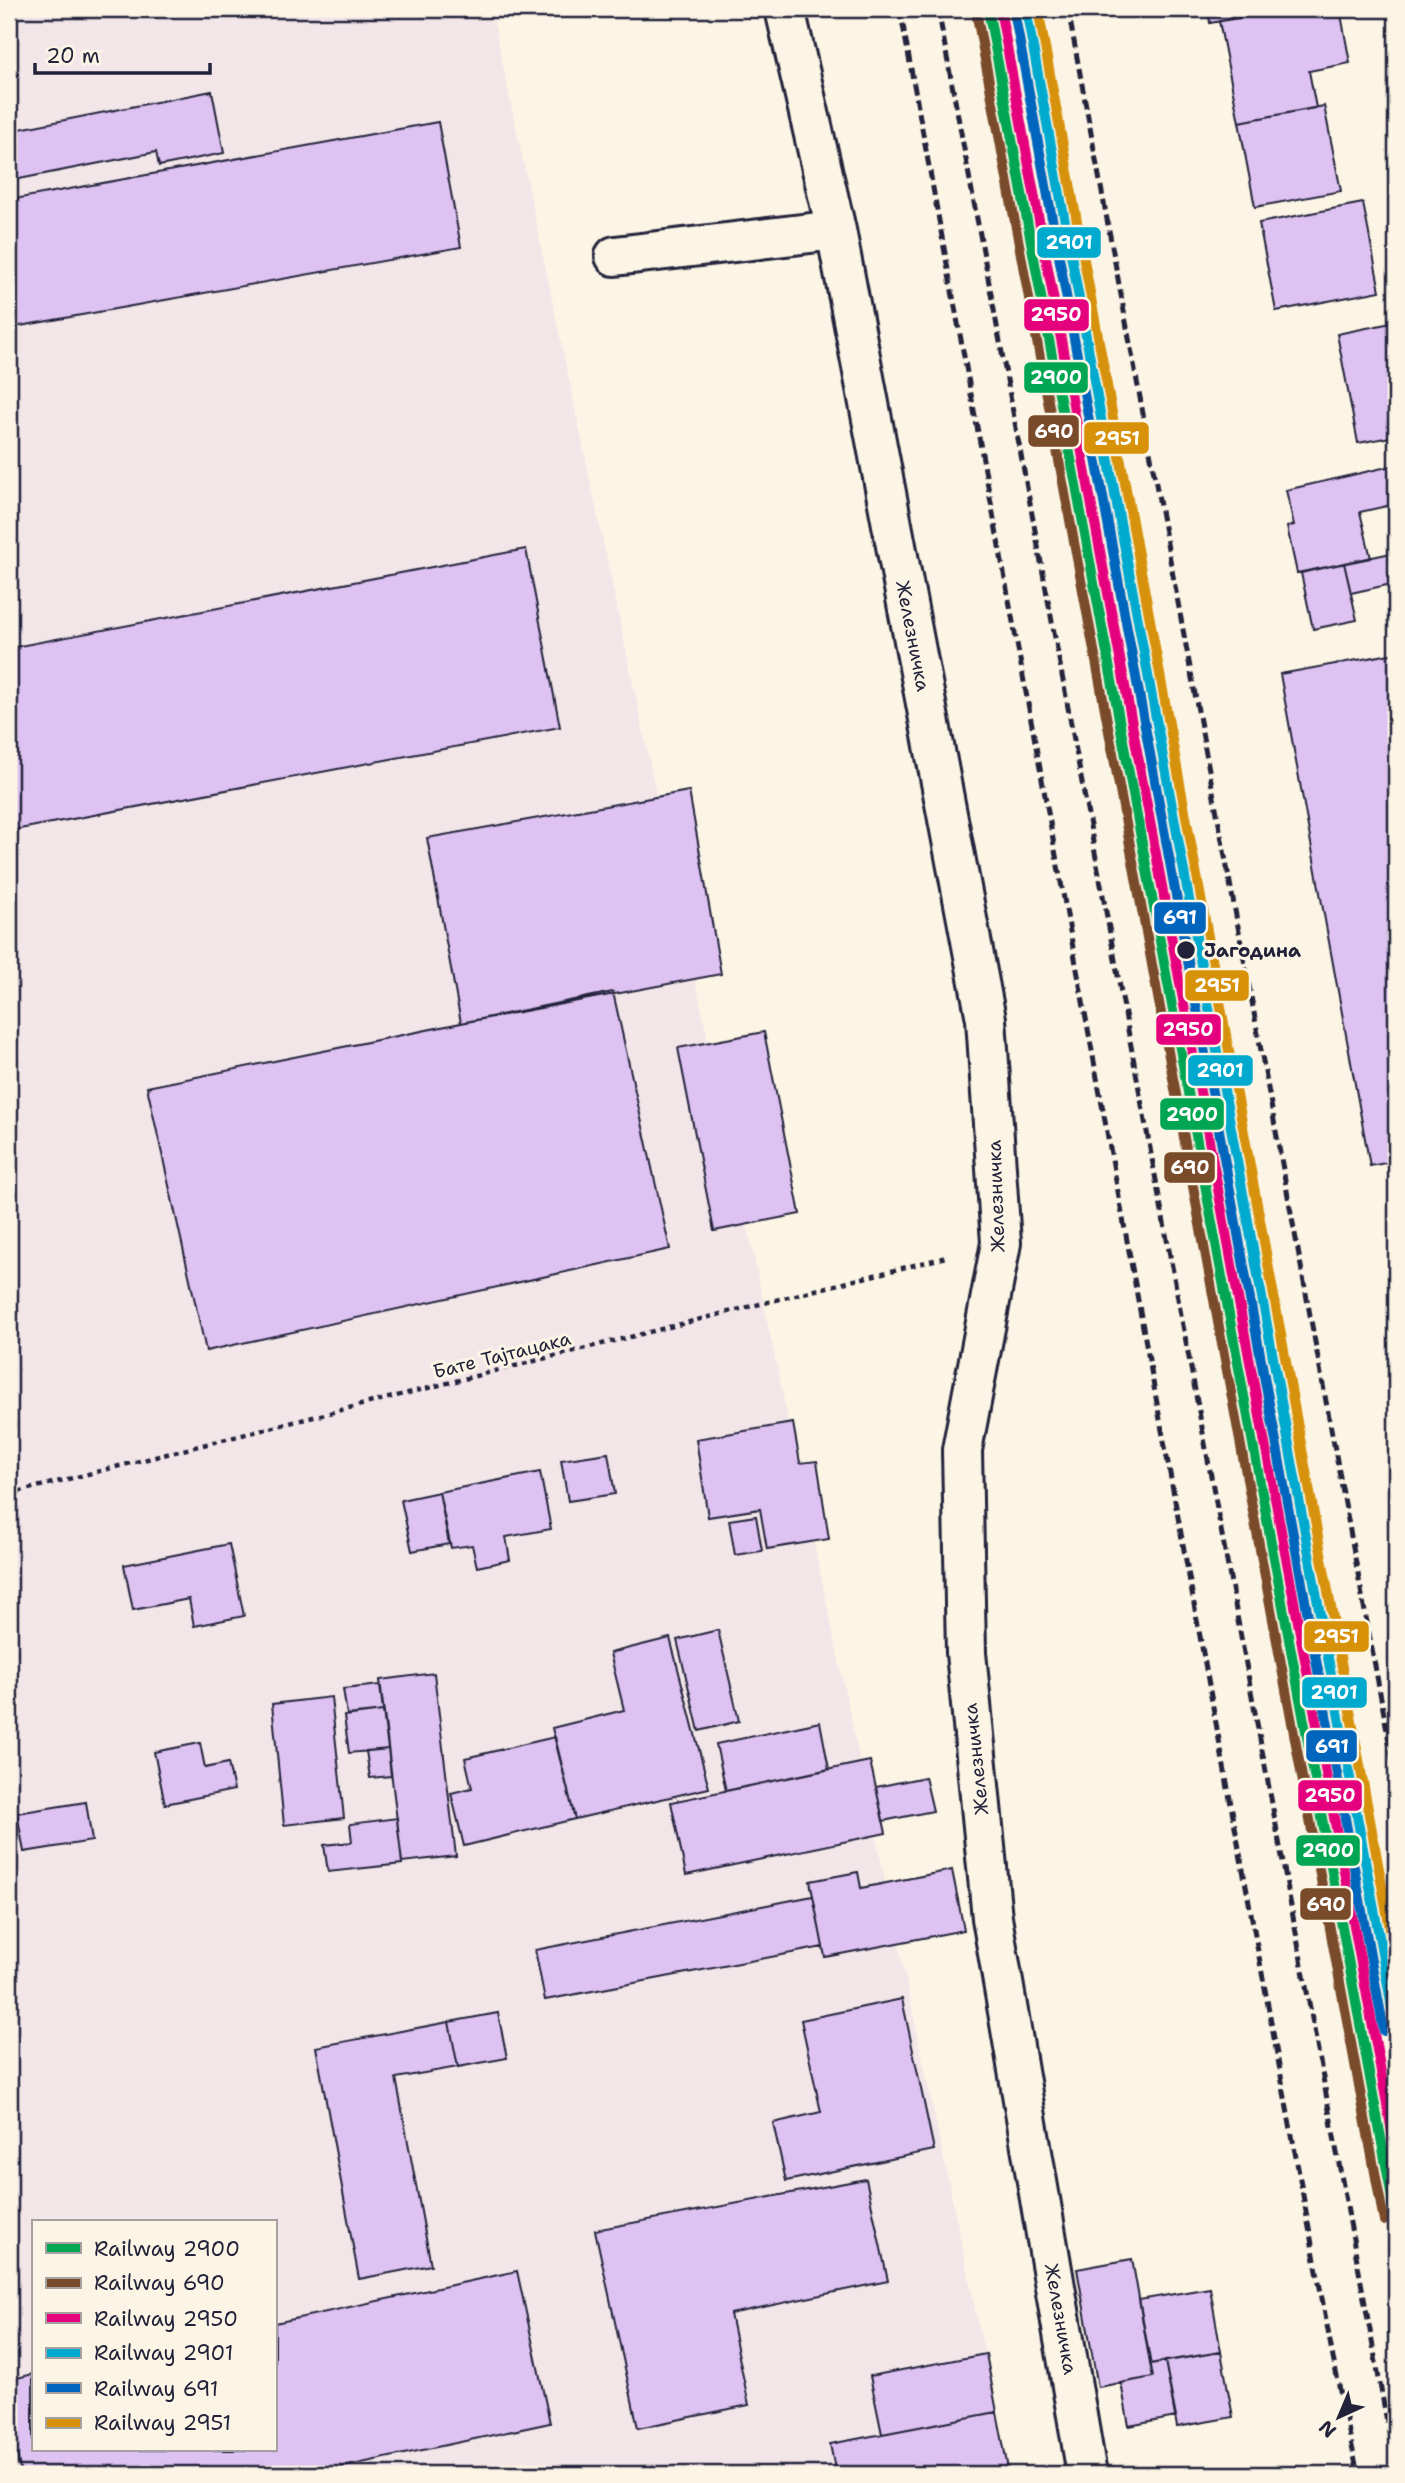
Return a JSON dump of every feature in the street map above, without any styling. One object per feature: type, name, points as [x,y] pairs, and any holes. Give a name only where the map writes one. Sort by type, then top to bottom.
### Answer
[{"type":"lane","name":"Железничка","points":[[785,9],[836,230],[986,1019],[1002,1243],[962,1450],[966,1653],[992,1918],[1087,2474]]},
{"type":"lane","points":[[615,256],[836,230]]},
{"type":"path","name":"Бате Тајтацака","points":[[9,1494],[1002,1243]]},
{"type":"shaded area","points":[[9,9],[491,9],[1010,2474],[9,2474]]},
{"type":"building","points":[[1208,9],[1243,9],[1244,17],[1210,23]]},
{"type":"building","points":[[1285,9],[1340,9],[1350,63],[1309,71],[1316,108],[1239,122],[1219,21]]},
{"type":"building","points":[[212,91],[224,153],[159,166],[156,152],[9,181],[9,131]]},
{"type":"building","points":[[1324,106],[1341,191],[1255,207],[1239,122]]},
{"type":"building","points":[[438,122],[461,247],[9,328],[9,200]]},
{"type":"building","points":[[1363,203],[1380,291],[1276,311],[1259,223]]},
{"type":"building","points":[[1396,322],[1396,436],[1358,443],[1337,334]]},
{"type":"building","points":[[1396,465],[1396,504],[1360,512],[1371,558],[1297,573],[1287,527],[1294,525],[1286,490]]},
{"type":"building","points":[[526,549],[560,727],[9,831],[9,648]]},
{"type":"building","points":[[1396,552],[1396,583],[1351,593],[1344,563]]},
{"type":"building","points":[[1344,563],[1357,620],[1313,629],[1301,573]]},
{"type":"building","points":[[1396,653],[1396,1161],[1370,1166],[1280,674]]},
{"type":"building","points":[[689,791],[721,974],[461,1023],[427,838]]},
{"type":"building","points":[[613,992],[670,1249],[206,1351],[147,1087]]},
{"type":"building","points":[[764,1032],[800,1214],[714,1231],[678,1048]]},
{"type":"building","points":[[793,1423],[800,1463],[817,1461],[829,1539],[767,1549],[760,1509],[708,1517],[696,1439]]},
{"type":"building","points":[[608,1453],[615,1494],[568,1501],[561,1460]]},
{"type":"building","points":[[540,1472],[551,1529],[506,1537],[510,1560],[477,1567],[472,1545],[451,1548],[439,1492]]},
{"type":"building","points":[[439,1492],[449,1544],[412,1551],[401,1500]]},
{"type":"building","points":[[756,1516],[762,1551],[735,1555],[729,1520]]},
{"type":"building","points":[[229,1544],[244,1616],[194,1626],[189,1599],[133,1610],[124,1565]]},
{"type":"building","points":[[718,1630],[739,1721],[699,1731],[677,1640]]},
{"type":"building","points":[[670,1638],[709,1788],[575,1819],[552,1728],[624,1710],[610,1653]]},
{"type":"building","points":[[434,1673],[456,1856],[402,1862],[380,1680]]},
{"type":"building","points":[[380,1685],[383,1711],[347,1715],[343,1689]]},
{"type":"building","points":[[331,1697],[344,1818],[284,1825],[272,1704]]},
{"type":"building","points":[[383,1711],[388,1749],[349,1753],[344,1716]]},
{"type":"building","points":[[820,1722],[829,1769],[726,1791],[716,1744]]},
{"type":"building","points":[[555,1737],[575,1819],[464,1846],[451,1793],[472,1788],[465,1758]]},
{"type":"building","points":[[200,1743],[205,1768],[228,1763],[234,1790],[165,1804],[154,1752]]},
{"type":"building","points":[[388,1749],[391,1776],[370,1778],[366,1751]]},
{"type":"building","points":[[870,1761],[886,1833],[686,1875],[671,1802]]},
{"type":"building","points":[[925,1777],[933,1811],[883,1821],[876,1787]]},
{"type":"building","points":[[86,1802],[92,1841],[24,1852],[17,1813]]},
{"type":"building","points":[[397,1818],[402,1864],[328,1872],[324,1845],[352,1842],[350,1824]]},
{"type":"building","points":[[952,1870],[964,1930],[825,1957],[810,1881],[858,1872],[861,1888]]},
{"type":"building","points":[[813,1896],[823,1947],[545,2000],[535,1950]]},
{"type":"building","points":[[902,1999],[934,2150],[786,2181],[773,2123],[821,2112],[801,2020]]},
{"type":"building","points":[[498,2013],[507,2058],[458,2067],[449,2022]]},
{"type":"building","points":[[449,2022],[458,2067],[396,2078],[431,2265],[359,2279],[316,2047]]},
{"type":"building","points":[[866,2179],[888,2281],[730,2314],[749,2405],[638,2428],[595,2230]]},
{"type":"building","points":[[1132,2259],[1153,2377],[1098,2387],[1077,2269]]},
{"type":"building","points":[[517,2271],[550,2423],[310,2474],[21,2474],[9,2418],[9,2380],[32,2374],[32,2452],[276,2452],[276,2323]]},
{"type":"building","points":[[1210,2288],[1221,2352],[1150,2364],[1139,2300]]},
{"type":"building","points":[[1221,2352],[1233,2417],[1177,2427],[1165,2361]]},
{"type":"building","points":[[986,2354],[997,2412],[882,2434],[870,2376]]},
{"type":"building","points":[[1165,2361],[1176,2417],[1129,2426],[1121,2383],[1153,2377],[1150,2364]]},
{"type":"building","points":[[997,2412],[1009,2474],[836,2474],[830,2444]]},
{"type":"railway","points":[[900,9],[1333,2358],[1358,2474]]},
{"type":"railway","points":[[938,9],[1396,2470]]},
{"type":"railway","points":[[1068,9],[1396,1779]]},
{"type":"rail line","name":"2900","points":[[988,9],[1396,2219]]},
{"type":"rail line","name":"2950","points":[[1000,9],[1396,2153]]},
{"type":"rail line","name":"2901","points":[[1026,9],[1396,2029]]},
{"type":"rail line","name":"2951","points":[[1038,9],[1396,1962]]},
{"type":"rail line","name":"690","points":[[976,11],[1384,2221]]},
{"type":"rail line","name":"691","points":[[1014,11],[1384,2031]]},
{"type":"place","name":"Јагодина","points":[[1186,950]]}]
